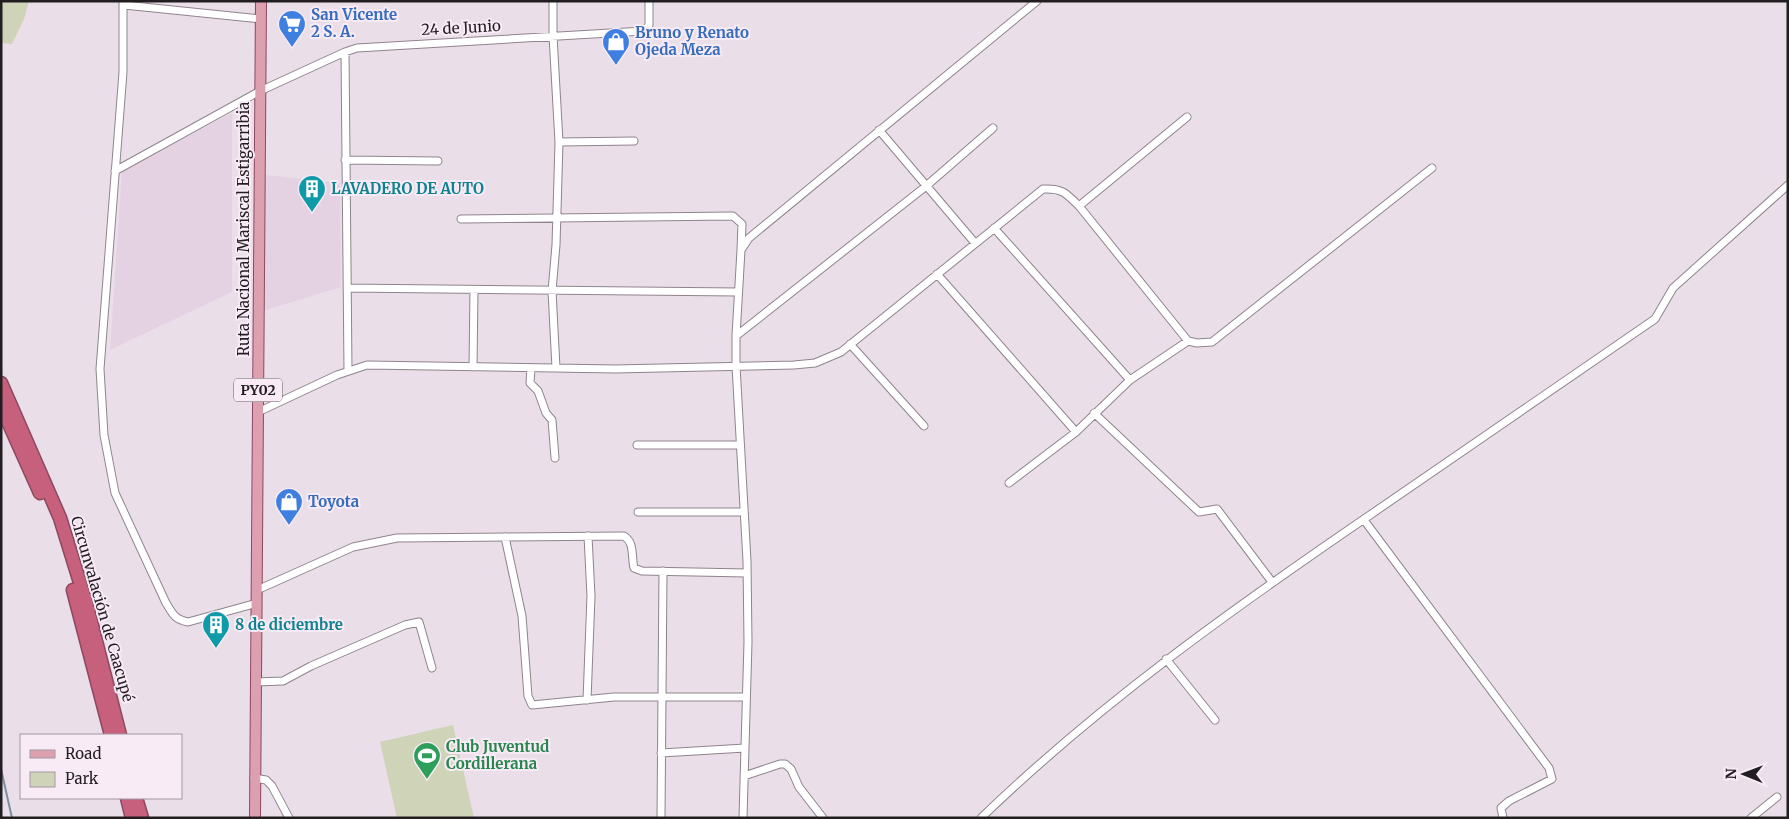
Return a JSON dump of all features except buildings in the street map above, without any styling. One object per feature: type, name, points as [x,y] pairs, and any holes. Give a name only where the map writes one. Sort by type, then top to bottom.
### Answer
[{"type":"highway","name":"Circunvalación de Caacupé","points":[[1,384],[60,518],[86,602],[120,734]]},
{"type":"highway","name":"Circunvalación de Caacupé","points":[[1,406],[52,520],[77,602],[111,734]]},
{"type":"highway","points":[[127,799],[132,818]]},
{"type":"highway","points":[[136,799],[142,818]]},
{"type":"main road","name":"Ruta Nacional Mariscal Estigarribia","points":[[255,818],[261,1]]},
{"type":"street","points":[[553,1],[559,142],[558,218],[552,290],[556,368]]},
{"type":"street","name":"24 de Junio","points":[[115,171],[260,91],[357,48],[644,31],[649,24],[649,1]]},
{"type":"street","points":[[741,250],[749,238],[1037,1]]},
{"type":"street","points":[[257,603],[188,622],[179,620],[174,615],[114,493],[104,435],[100,369],[123,72],[124,3],[261,19]]},
{"type":"street","points":[[345,52],[348,371]]},
{"type":"street","points":[[1079,206],[1187,117]]},
{"type":"street","points":[[736,336],[925,186],[993,128]]},
{"type":"street","points":[[878,130],[975,244]]},
{"type":"street","points":[[559,142],[634,141]]},
{"type":"street","points":[[345,160],[438,160]]},
{"type":"street","points":[[258,412],[348,371],[367,365],[615,369],[815,363],[841,352],[1043,189],[1056,188],[1066,192],[1079,206],[1188,341],[1197,343],[1212,342],[1432,168]]},
{"type":"street","points":[[981,818],[1076,732],[1166,659],[1272,582],[1655,319],[1673,288],[1788,185]]},
{"type":"street","points":[[461,219],[733,216],[742,224],[736,366],[747,573],[743,818]]},
{"type":"street","points":[[994,228],[1130,380]]},
{"type":"street","points":[[937,274],[1076,432]]},
{"type":"street","points":[[347,288],[738,292]]},
{"type":"street","points":[[473,367],[474,290]]},
{"type":"street","points":[[1010,483],[1076,432],[1130,380],[1188,341]]},
{"type":"street","points":[[850,344],[924,426]]},
{"type":"street","points":[[531,368],[530,383],[538,391],[546,413],[552,420],[555,458]]},
{"type":"street","points":[[1094,413],[1199,512],[1217,509],[1272,582]]},
{"type":"street","points":[[637,445],[740,445]]},
{"type":"street","points":[[638,512],[743,512]]},
{"type":"street","points":[[1364,520],[1549,768],[1552,779],[1509,800],[1501,808],[1502,818]]},
{"type":"street","points":[[588,536],[591,596],[588,700]]},
{"type":"street","points":[[257,590],[353,547],[397,538],[624,536],[629,540],[632,547],[634,568],[642,571],[747,573]]},
{"type":"street","points":[[504,537],[522,616],[528,696],[532,705],[614,697],[746,697]]},
{"type":"street","points":[[661,818],[663,571]]},
{"type":"street","points":[[256,682],[283,681],[311,666],[404,625],[419,622],[432,668]]},
{"type":"street","points":[[1166,659],[1215,720]]},
{"type":"street","points":[[662,753],[745,748]]},
{"type":"street","points":[[744,776],[785,764],[791,770],[799,787],[823,818]]},
{"type":"street","points":[[254,778],[266,780],[272,786],[289,818]]},
{"type":"street","points":[[1752,818],[1777,797]]},
{"type":"shaded area","points":[[232,113],[232,292],[110,350],[122,171]]},
{"type":"shaded area","points":[[265,175],[340,183],[341,287],[263,311]]},
{"type":"green space","points":[[1,1],[29,1],[24,19],[12,44],[1,43]]},
{"type":"green space","name":"Club Juventud Cordillerana","points":[[453,725],[474,818],[397,818],[380,742]]},
{"type":"waterway","points":[[1,769],[12,818]]},
{"type":"place","name":"San Vicente 2 S. A.","points":[[292,48]]},
{"type":"place","name":"Bruno y Renato Ojeda Meza","points":[[616,66]]},
{"type":"place","name":"LAVADERO DE AUTO","points":[[312,213]]},
{"type":"place","name":"Toyota","points":[[289,526]]},
{"type":"place","name":"8 de diciembre","points":[[216,649]]},
{"type":"place","name":"Club Juventud Cordillerana","points":[[427,780]]}]
